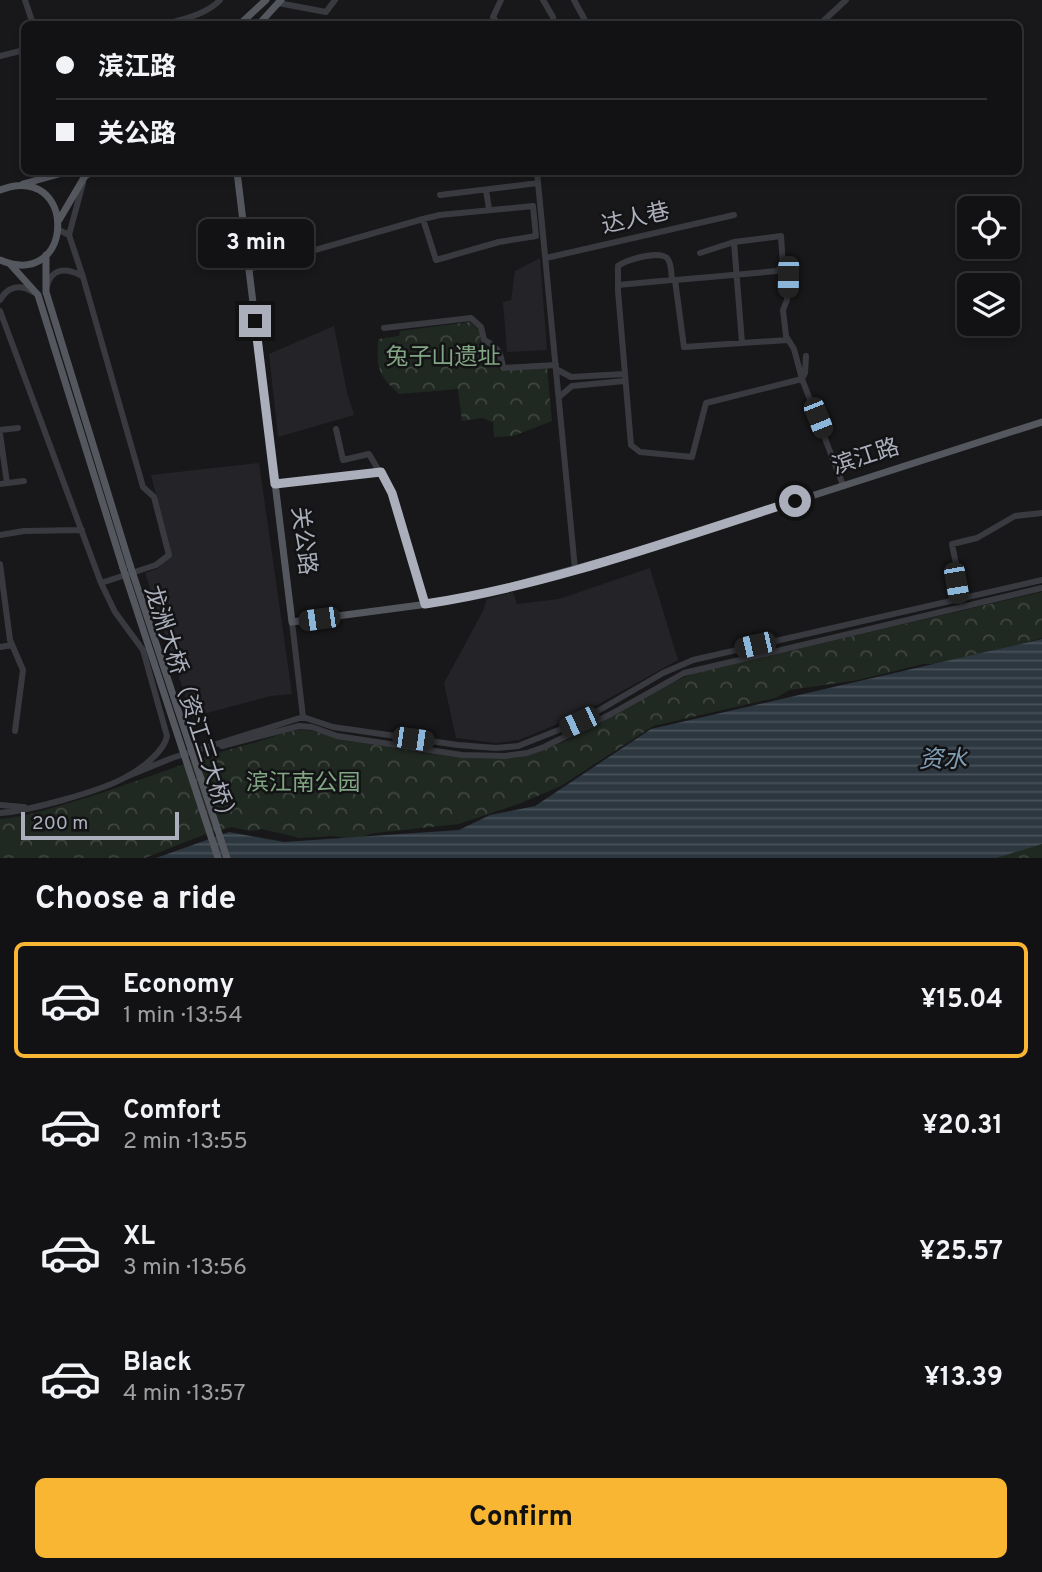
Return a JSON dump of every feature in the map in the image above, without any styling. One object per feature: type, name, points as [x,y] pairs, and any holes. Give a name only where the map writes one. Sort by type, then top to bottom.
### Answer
[{"type":"main road","points":[[243,21],[264,0]]},
{"type":"main road","points":[[262,21],[279,2]]},
{"type":"main road","points":[[0,190],[55,175]]},
{"type":"main road","points":[[59,220],[87,175]]},
{"type":"main road","name":"关公路","points":[[237,175],[292,622]]},
{"type":"main road","points":[[0,260],[23,265],[35,262],[46,255],[57,239],[59,220],[50,200],[41,192],[20,185]]},
{"type":"main road","points":[[46,255],[42,293],[126,566]]},
{"type":"main road","points":[[10,264],[42,293]]},
{"type":"main road","name":"滨江路","points":[[292,622],[425,604],[501,590],[643,550],[1042,422]]},
{"type":"main road","name":"龙洲大桥（资江三大桥）","points":[[126,566],[218,858]]},
{"type":"main road","name":"龙洲大桥（资江三大桥）","points":[[126,566],[227,858]]},
{"type":"street","points":[[26,0],[32,21]]},
{"type":"street","points":[[177,21],[191,17],[220,0]]},
{"type":"street","points":[[279,2],[326,12],[335,0]]},
{"type":"street","points":[[496,21],[493,17],[501,0]]},
{"type":"street","points":[[543,0],[553,21]]},
{"type":"street","points":[[574,0],[585,21]]},
{"type":"street","points":[[823,21],[846,0]]},
{"type":"street","points":[[0,56],[21,51]]},
{"type":"street","points":[[88,175],[69,235],[143,487],[154,497],[169,555],[156,565],[101,583]]},
{"type":"street","points":[[537,175],[575,569]]},
{"type":"street","points":[[440,195],[538,183]]},
{"type":"street","points":[[486,190],[489,209]]},
{"type":"street","points":[[249,269],[424,219],[440,215],[489,209],[533,206],[536,236],[499,242],[436,260],[424,219]]},
{"type":"street","name":"达人巷","points":[[546,258],[734,215]]},
{"type":"street","points":[[59,230],[69,235]]},
{"type":"street","points":[[618,285],[776,271],[783,265],[781,236],[734,242],[700,253]]},
{"type":"street","points":[[734,242],[742,343]]},
{"type":"street","points":[[788,340],[684,347],[674,280],[667,258],[659,254],[624,261],[618,266],[618,285],[631,445],[640,452],[692,457],[706,403],[802,379],[806,356]]},
{"type":"street","points":[[0,300],[6,290],[17,286],[42,293],[49,279],[58,271],[71,270],[83,277]]},
{"type":"street","points":[[788,277],[787,300],[783,310],[788,340],[794,349],[802,379],[843,485]]},
{"type":"street","points":[[0,311],[101,583],[115,612],[143,650],[167,736],[161,749],[128,776]]},
{"type":"street","points":[[384,328],[471,318],[481,327],[484,340],[497,347],[502,356],[503,368],[556,367],[571,377],[624,377]]},
{"type":"street","points":[[0,336],[9,335]]},
{"type":"street","points":[[559,397],[572,386],[624,377]]},
{"type":"street","points":[[18,428],[0,432],[4,484],[24,481]]},
{"type":"street","points":[[336,429],[343,460],[369,454],[381,472],[395,504],[425,604]]},
{"type":"street","points":[[275,484],[381,472]]},
{"type":"street","points":[[959,598],[956,583],[959,579],[952,544],[977,538],[1016,516],[1042,513]]},
{"type":"street","points":[[0,535],[24,531],[82,530]]},
{"type":"street","points":[[0,565],[12,645],[23,670],[15,731]]},
{"type":"street","points":[[0,813],[33,807],[128,776],[172,758],[303,717],[332,727],[458,745],[496,748],[519,746],[579,722],[663,673],[693,660],[1042,580]]},
{"type":"street","points":[[215,748],[299,726],[312,727],[337,736],[462,755],[505,756],[527,753],[611,714],[684,673],[1042,588]]},
{"type":"street","points":[[292,622],[303,717]]},
{"type":"street","points":[[0,647],[12,645]]},
{"type":"street","points":[[0,805],[33,807]]},
{"type":"shaded area","points":[[540,258],[547,350],[507,352],[503,302],[511,300],[515,271]]},
{"type":"shaded area","points":[[334,326],[354,415],[278,437],[269,354]]},
{"type":"shaded area","points":[[259,463],[292,694],[271,696],[192,717],[145,573],[159,568],[170,549],[151,475]]},
{"type":"shaded area","points":[[650,568],[678,660],[579,715],[519,740],[497,743],[456,738],[444,683],[487,599],[513,592],[517,604],[559,599]]},
{"type":"green space","name":"兔子山遗址","points":[[470,322],[479,330],[481,343],[497,354],[500,371],[547,367],[552,421],[513,436],[494,437],[493,422],[482,418],[462,421],[458,389],[399,394],[382,375],[378,364],[378,339],[399,336],[400,331]]},
{"type":"green space","name":"滨江南公园","points":[[1042,592],[1042,638],[940,664],[923,664],[858,680],[790,690],[775,698],[653,726],[561,786],[459,824],[375,833],[352,839],[333,836],[300,838],[262,829],[251,831],[231,827],[145,858],[0,858],[0,819],[27,815],[72,802],[288,732],[312,731],[350,741],[461,757],[497,759],[521,756],[572,738],[695,673]]},
{"type":"green space","points":[[1042,837],[1042,858],[984,858]]},
{"type":"water","name":"资水","points":[[1042,639],[1042,844],[996,858],[156,858],[229,832],[284,842],[459,830],[490,815],[535,806],[651,729]]},
{"type":"route","points":[[255,321],[275,484],[381,472],[392,493],[425,604],[501,590],[643,550],[795,501]]}]
